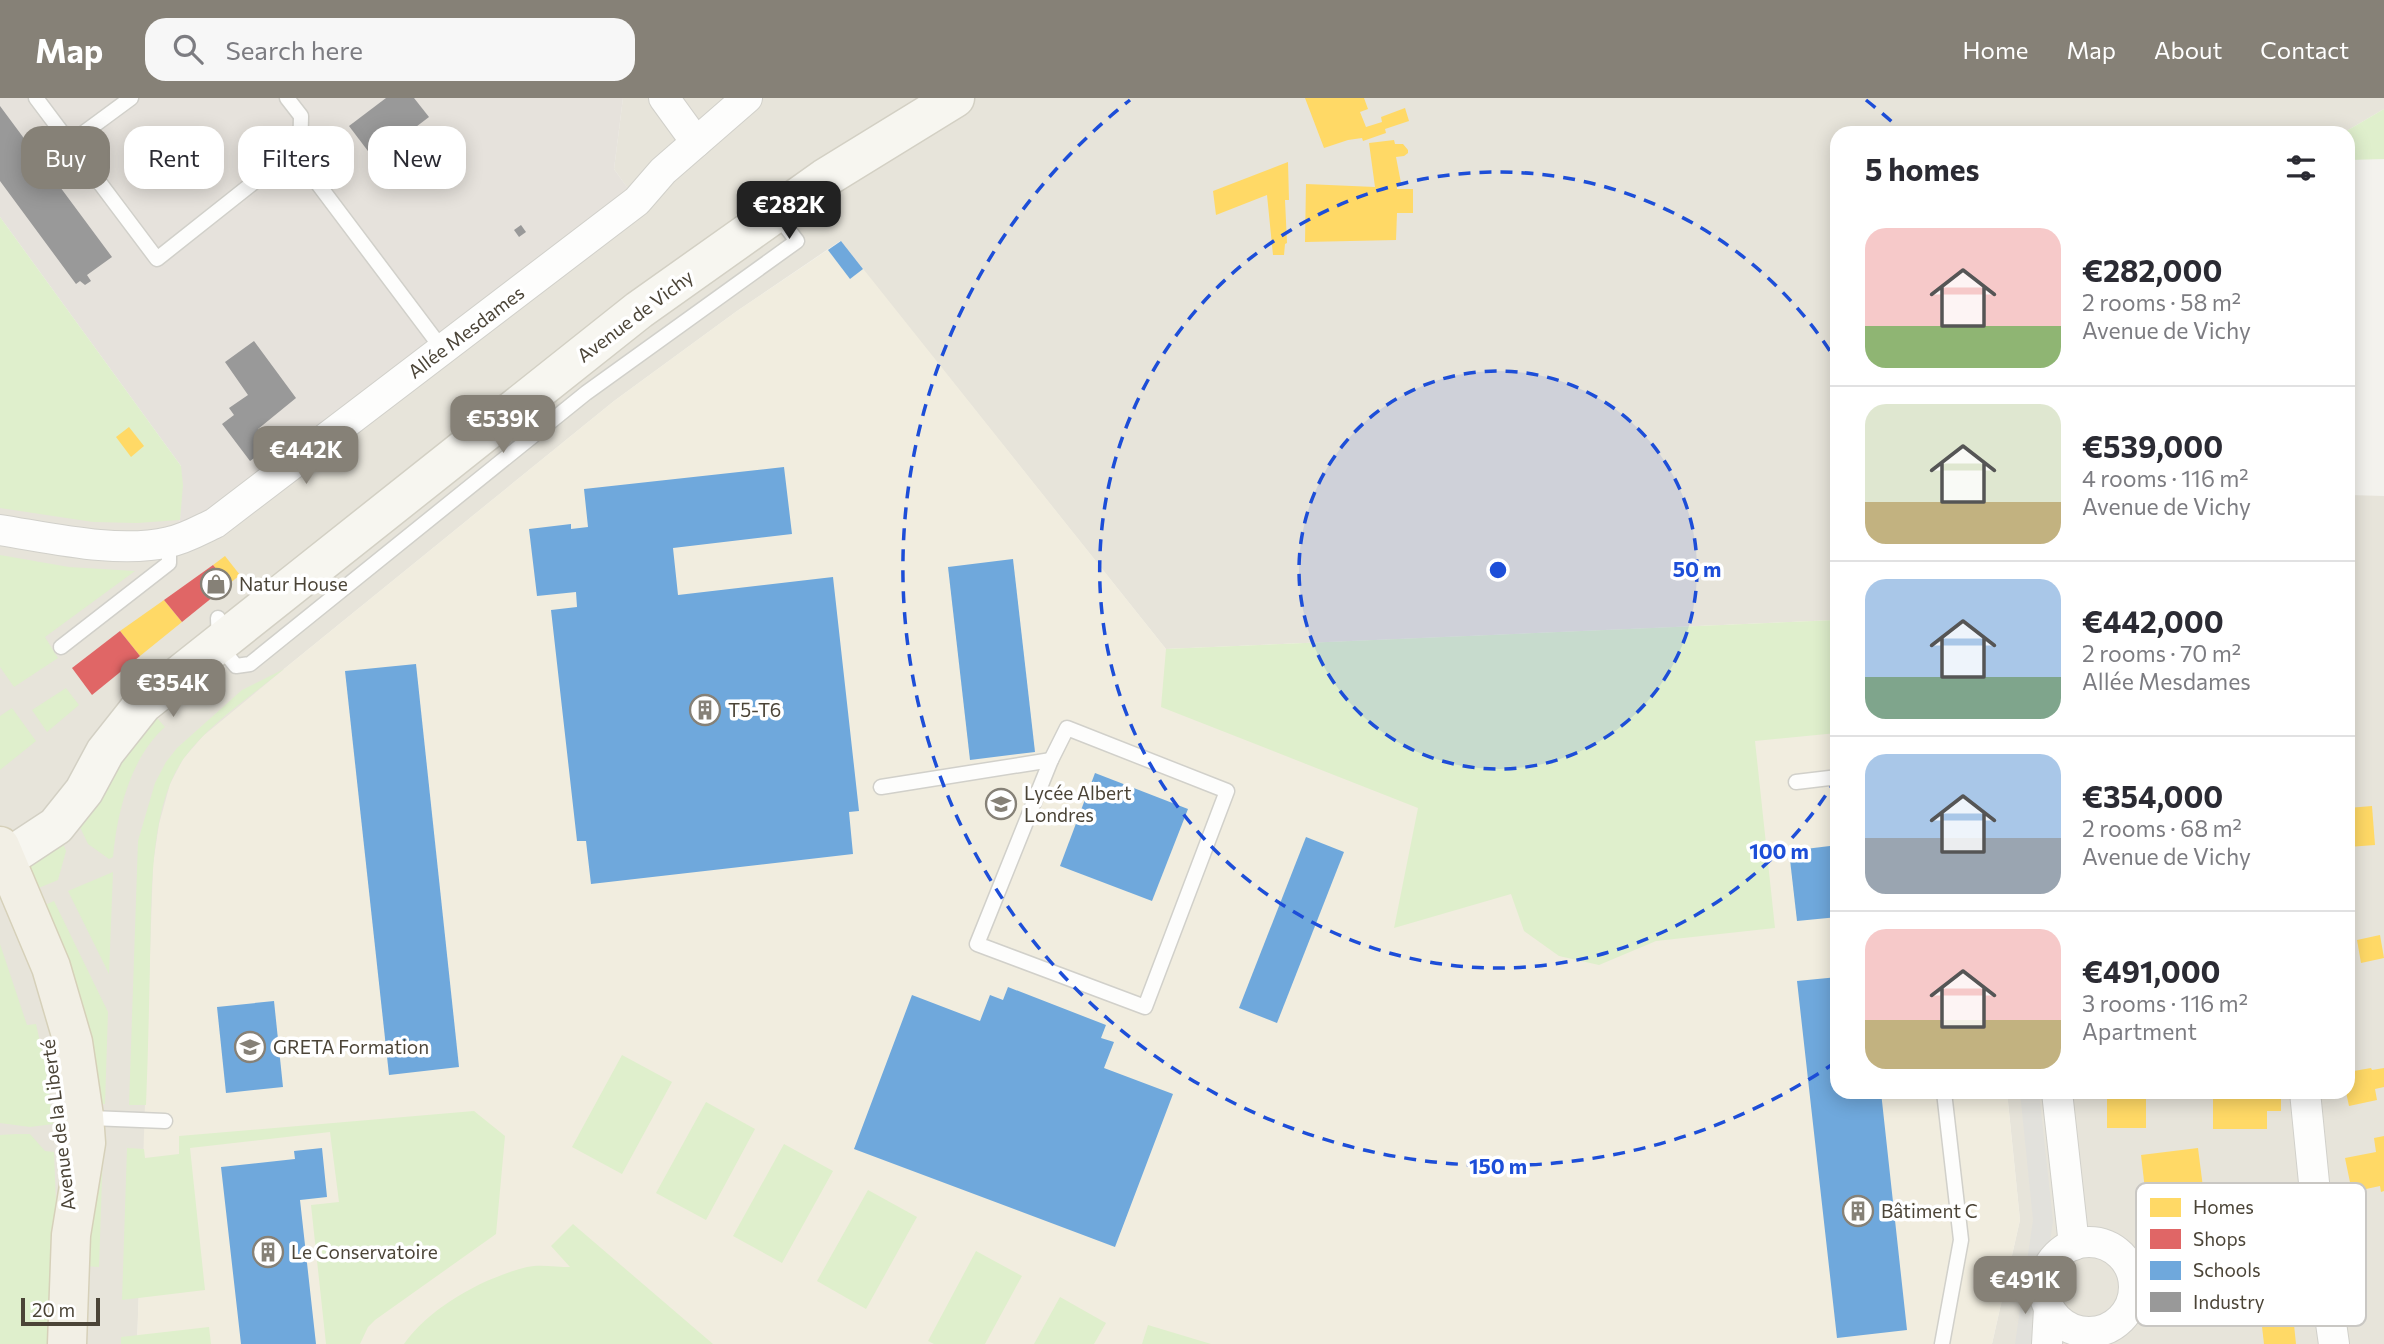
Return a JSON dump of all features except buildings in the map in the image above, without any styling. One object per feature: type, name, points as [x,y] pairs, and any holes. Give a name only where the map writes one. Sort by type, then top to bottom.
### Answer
[{"type":"main road","name":"Avenue de Vichy","points":[[1,850],[56,826],[84,790],[105,752],[143,704],[219,631],[332,554],[639,310],[786,227],[825,178],[955,98]]},
{"type":"main road","name":"Avenue de la Liberté","points":[[1,850],[51,967],[73,1042],[72,1114]]},
{"type":"main road","name":"Avenue de la Liberté","points":[[0,897],[32,974],[72,1114],[86,1143],[71,1235],[67,1344]]},
{"type":"street","points":[[664,98],[696,142]]},
{"type":"street","name":"Allée Mesdames","points":[[0,530],[80,543],[136,545],[169,542],[215,523],[637,201],[663,171],[747,98]]},
{"type":"street","points":[[2058,1099],[2074,1245]]},
{"type":"street","points":[[2306,1099],[2314,1183]]},
{"type":"street","points":[[2047,1344],[2049,1309],[2045,1278],[2050,1264],[2060,1252],[2088,1242],[2102,1244],[2115,1250],[2130,1269],[2134,1281],[2128,1311],[2101,1337],[2067,1327],[2049,1309]]},
{"type":"street","points":[[2331,1326],[2334,1344]]},
{"type":"lane","points":[[36,98],[57,126]]},
{"type":"lane","points":[[93,126],[131,98]]},
{"type":"lane","points":[[287,98],[301,116],[301,126]]},
{"type":"lane","points":[[104,189],[157,259],[245,189]]},
{"type":"lane","points":[[322,189],[443,349]]},
{"type":"lane","points":[[219,631],[236,666],[250,664],[586,393],[786,227]]},
{"type":"lane","points":[[61,647],[169,563],[169,542]]},
{"type":"lane","points":[[1067,728],[1227,790],[1145,1007],[977,944],[1051,760],[1067,728]]},
{"type":"lane","points":[[881,787],[1051,760]]},
{"type":"lane","points":[[1796,782],[1830,778]]},
{"type":"lane","points":[[1942,1344],[1961,1240],[1945,1099]]},
{"type":"lane","points":[[72,1114],[91,1118],[166,1121]]},
{"type":"shaded area","points":[[0,98],[623,98],[614,169],[637,201],[169,542],[180,520],[181,466],[0,217]]},
{"type":"shaded area","points":[[623,98],[2384,98],[2384,109],[2355,126],[1830,126],[1830,620],[1166,649],[840,241],[737,311],[614,401],[284,669],[146,1105],[137,1344],[0,1344],[0,217],[180,520],[169,541],[636,200],[614,169]]},
{"type":"shaded area","name":"Lycée Albert Londres","points":[[841,241],[1166,649],[1830,620],[1830,1099],[2008,1099],[2020,1220],[1992,1344],[137,1344],[153,864],[159,824],[170,784],[183,759],[203,736],[614,401],[737,311]]},
{"type":"shaded area","points":[[2355,495],[2384,496],[2384,1344],[1992,1344],[2020,1220],[2008,1099],[2355,1099]]},
{"type":"shaded area","points":[[2021,1099],[2040,1099],[2053,1221],[2035,1344],[2015,1344],[2033,1220]]},
{"type":"green space","points":[[2384,109],[2384,159],[2355,160],[2355,126]]},
{"type":"green space","points":[[0,217],[181,466],[183,485],[180,520],[93,522],[0,508]]},
{"type":"green space","points":[[0,555],[69,567],[135,571],[45,637],[58,658],[14,687],[0,667]]},
{"type":"green space","points":[[1830,620],[1830,734],[1755,741],[1775,928],[1656,941],[1599,965],[1559,956],[1524,931],[1511,894],[1394,928],[1418,808],[1161,707],[1166,649]]},
{"type":"green space","points":[[284,669],[194,745],[172,779],[164,802],[154,856],[146,1105],[129,1105],[138,841],[155,783],[177,748],[242,690]]},
{"type":"green space","points":[[66,688],[79,705],[47,732],[32,710]]},
{"type":"green space","points":[[12,708],[36,741],[0,770],[0,716]]},
{"type":"green space","points":[[150,710],[165,727],[153,740],[134,770],[122,805],[113,857],[109,859],[88,844],[78,823]]},
{"type":"green space","points":[[62,841],[66,851],[58,880],[29,892],[30,865]]},
{"type":"green space","points":[[113,872],[109,974],[68,891]]},
{"type":"green space","points":[[54,901],[108,1012],[105,1104],[96,1104],[36,909]]},
{"type":"green space","points":[[0,944],[27,1025],[36,1024],[45,1064],[53,1124],[30,1127],[0,1123]]},
{"type":"green space","points":[[622,1055],[672,1082],[622,1174],[572,1147]]},
{"type":"green space","points":[[706,1102],[755,1129],[706,1220],[656,1193]]},
{"type":"green space","points":[[474,1111],[505,1136],[496,1234],[375,1320],[368,1327],[360,1344],[326,1344],[311,1205],[339,1202],[330,1132],[190,1148],[205,1290],[122,1300],[127,1148],[144,1149],[145,1158],[179,1154],[179,1136]]},
{"type":"green space","points":[[30,1134],[45,1151],[54,1152],[57,1229],[54,1344],[0,1344],[0,1135]]},
{"type":"green space","points":[[784,1144],[833,1171],[782,1263],[733,1236]]},
{"type":"green space","points":[[103,1149],[99,1267],[84,1266]]},
{"type":"green space","points":[[868,1190],[917,1217],[866,1309],[817,1281]]},
{"type":"green space","points":[[573,1224],[713,1344],[404,1344],[443,1306],[493,1278],[527,1267],[570,1267],[551,1246]]},
{"type":"green space","points":[[976,1251],[1022,1276],[985,1344],[934,1344],[928,1341]]},
{"type":"green space","points":[[1060,1297],[1106,1323],[1094,1344],[1034,1344]]},
{"type":"green space","points":[[1148,1325],[1211,1344],[1142,1344]]},
{"type":"green space","points":[[209,1327],[211,1344],[121,1344],[121,1337]]},
{"type":"place","name":"Natur House","points":[[216,584]]},
{"type":"place","name":"T5-T6","points":[[705,710]]},
{"type":"place","name":"Lycée Albert Londres","points":[[1001,804]]},
{"type":"place","name":"GRETA Formation","points":[[250,1047]]},
{"type":"place","name":"Bâtiment C","points":[[1858,1211]]},
{"type":"place","name":"Le Conservatoire","points":[[268,1252]]}]
